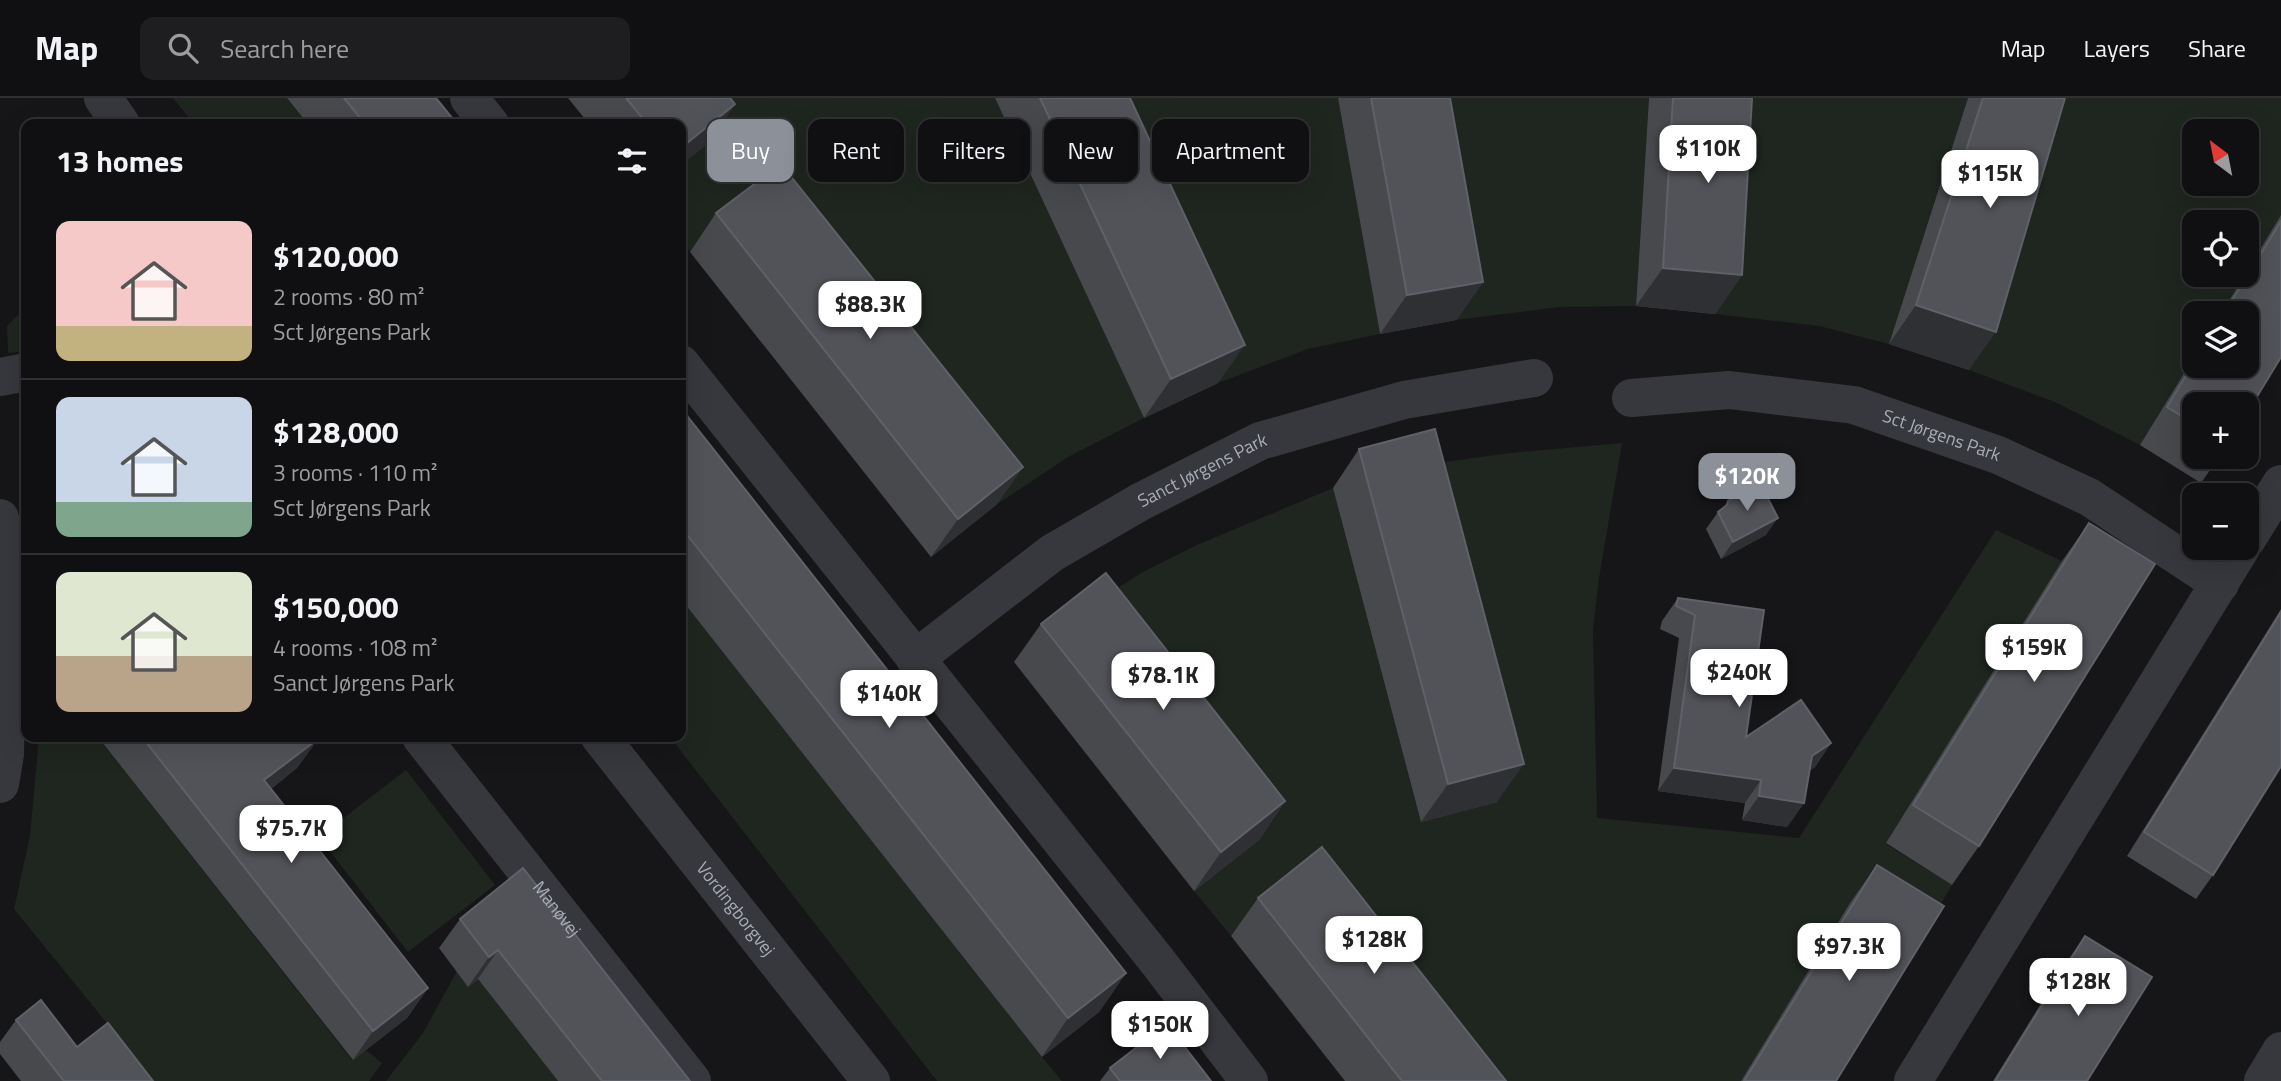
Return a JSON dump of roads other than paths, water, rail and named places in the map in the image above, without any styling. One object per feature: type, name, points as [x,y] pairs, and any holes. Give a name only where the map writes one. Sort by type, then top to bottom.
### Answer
[{"type":"street","points":[[103,98],[118,119]]},
{"type":"street","points":[[469,98],[486,119]]},
{"type":"street","points":[[686,370],[1150,951],[1250,1081]]},
{"type":"street","points":[[0,377],[21,373]]},
{"type":"street","name":"Sanct Jørgens Park","points":[[915,659],[1052,553],[1140,502],[1260,441],[1404,400],[1534,378]]},
{"type":"street","name":"Sct Jørgens Park","points":[[1632,398],[1729,390],[1854,405],[1998,455],[2089,497],[2220,583]]},
{"type":"street","points":[[2259,520],[2281,484]]},
{"type":"street","points":[[0,518],[9,573],[5,754],[0,784]]},
{"type":"street","points":[[1913,1081],[2234,560]]},
{"type":"street","name":"Manøvej","points":[[425,742],[692,1081]]},
{"type":"street","name":"Vordingborgvej","points":[[604,742],[871,1081]]},
{"type":"street","points":[[2263,1081],[2281,1051]]}]
